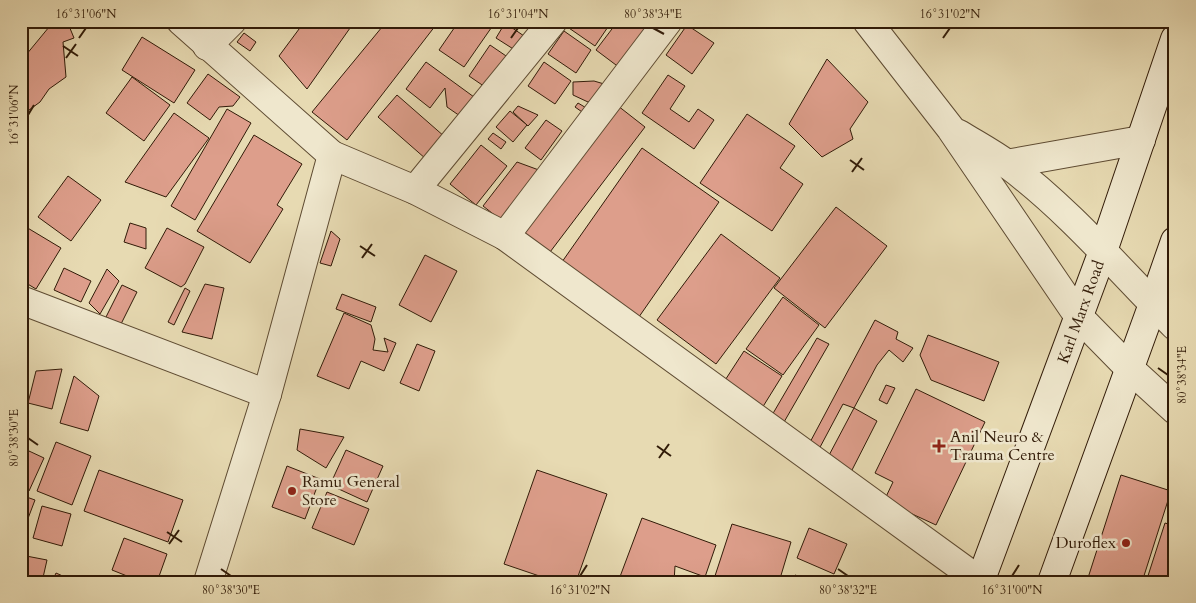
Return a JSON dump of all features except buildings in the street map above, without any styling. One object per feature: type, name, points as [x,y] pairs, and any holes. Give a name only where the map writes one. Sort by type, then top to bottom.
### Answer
[{"type":"street","points":[[180,21],[332,156],[415,190],[505,236],[980,581]]},
{"type":"street","points":[[207,46],[232,21]]},
{"type":"street","points":[[415,190],[553,21]]},
{"type":"street","points":[[505,236],[668,21]]},
{"type":"street","points":[[867,21],[951,129],[1079,318],[1129,368],[1175,410]]},
{"type":"street","name":"Karl Marx Road","points":[[980,581],[1103,252],[1175,39]]},
{"type":"street","points":[[951,129],[1006,164],[1044,195],[1175,326]]},
{"type":"street","points":[[1006,164],[1141,140]]},
{"type":"street","points":[[208,582],[267,394],[332,156]]},
{"type":"street","points":[[1052,582],[1175,241]]},
{"type":"street","points":[[21,300],[267,394]]},
{"type":"place","name":"Anil Neuro & Trauma Centre","points":[[939,446]]},
{"type":"place","name":"Ramu General Store","points":[[292,491]]},
{"type":"place","name":"Duroflex","points":[[1126,543]]}]
